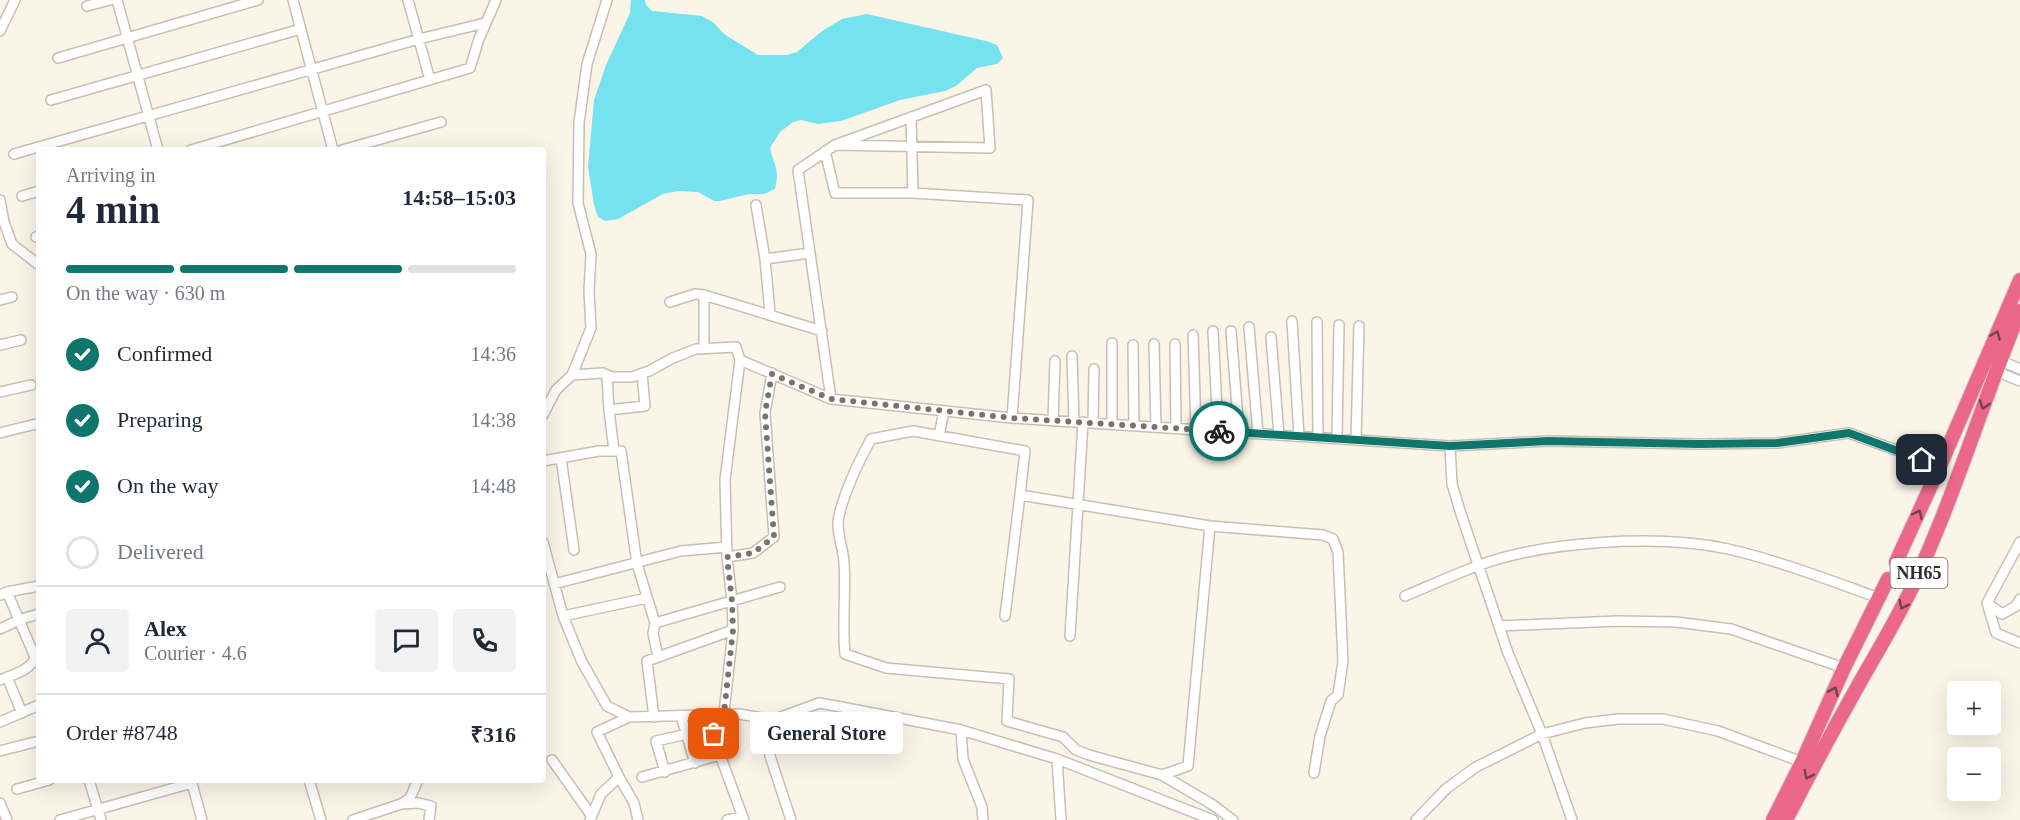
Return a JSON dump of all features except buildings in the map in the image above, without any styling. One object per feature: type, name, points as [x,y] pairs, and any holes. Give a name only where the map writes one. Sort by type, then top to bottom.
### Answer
[{"type":"highway","name":"NH65","points":[[1896,562],[2020,280]]},
{"type":"highway","name":"NH65","points":[[1786,820],[1813,766],[1916,581],[1960,474],[1997,366],[2020,311]]},
{"type":"highway","name":"NH65","points":[[1773,820],[1888,579]]},
{"type":"street","points":[[0,31],[15,0]]},
{"type":"street","points":[[87,6],[110,0]]},
{"type":"street","points":[[117,0],[157,147]]},
{"type":"street","points":[[58,58],[258,0]]},
{"type":"street","points":[[293,0],[332,147]]},
{"type":"street","points":[[409,0],[430,80]]},
{"type":"street","points":[[200,147],[470,68],[485,23],[496,0]]},
{"type":"street","points":[[546,409],[556,390],[572,375],[591,328],[591,254],[578,203],[579,123],[587,64],[607,0]]},
{"type":"street","points":[[38,147],[419,39],[485,23]]},
{"type":"street","points":[[51,100],[301,29]]},
{"type":"street","points":[[831,399],[798,170],[834,145],[986,90],[990,148],[834,145]]},
{"type":"street","points":[[911,117],[913,193]]},
{"type":"street","points":[[353,147],[441,122]]},
{"type":"street","points":[[14,154],[36,148]]},
{"type":"street","points":[[825,151],[835,193],[913,193],[1028,200],[1012,418]]},
{"type":"street","points":[[22,196],[36,192]]},
{"type":"street","points":[[0,201],[12,244],[36,263]]},
{"type":"street","points":[[756,205],[765,259],[770,313]]},
{"type":"street","points":[[765,259],[810,253]]},
{"type":"street","points":[[670,302],[695,294],[704,295],[770,313],[822,331]]},
{"type":"street","points":[[704,295],[704,349]]},
{"type":"street","points":[[0,300],[12,297]]},
{"type":"street","points":[[1293,321],[1299,436]]},
{"type":"street","points":[[1317,322],[1318,437]]},
{"type":"street","points":[[1337,438],[1339,325]]},
{"type":"street","points":[[1356,440],[1359,326]]},
{"type":"street","points":[[1249,327],[1258,434]]},
{"type":"street","points":[[1213,331],[1218,431]]},
{"type":"street","points":[[1231,331],[1239,432]]},
{"type":"street","points":[[1193,335],[1197,430]]},
{"type":"street","points":[[1271,337],[1279,435]]},
{"type":"street","points":[[0,345],[21,340]]},
{"type":"street","points":[[1112,343],[1112,424]]},
{"type":"street","points":[[1154,344],[1156,427]]},
{"type":"street","points":[[1175,344],[1176,428]]},
{"type":"street","points":[[1133,345],[1134,426]]},
{"type":"street","points":[[572,375],[603,373],[607,376],[632,377],[696,350],[736,347],[740,360],[725,480],[727,552],[733,630],[724,713]]},
{"type":"street","points":[[1072,356],[1083,422]]},
{"type":"street","points":[[740,360],[831,399],[1012,418],[1450,446],[1548,441],[1777,443],[1849,433],[1940,466]]},
{"type":"street","points":[[1053,421],[1055,361]]},
{"type":"street","points":[[1997,366],[2020,369]]},
{"type":"street","points":[[1997,366],[2020,381]]},
{"type":"street","points":[[1070,636],[1083,422],[1094,369]]},
{"type":"street","points":[[609,410],[645,406],[642,374]]},
{"type":"street","points":[[554,584],[681,551],[753,553],[774,537],[765,413],[772,374]]},
{"type":"street","points":[[607,376],[614,451]]},
{"type":"street","points":[[0,392],[31,385]]},
{"type":"street","points":[[939,436],[944,411]]},
{"type":"street","points":[[0,433],[36,424]]},
{"type":"street","points":[[1005,616],[1025,451],[913,431],[871,439],[846,489],[838,519],[846,596],[843,633],[845,654],[886,668],[1009,679],[1007,721],[1063,737],[1076,750],[1089,755],[1162,775],[1213,805],[1233,820]]},
{"type":"street","points":[[1450,446],[1452,484],[1478,566],[1572,820]]},
{"type":"street","points":[[546,460],[599,451],[621,451],[636,564],[655,623],[653,633],[658,657]]},
{"type":"street","points":[[561,458],[574,550]]},
{"type":"street","points":[[1020,495],[1210,526],[1323,535],[1333,539],[1338,552],[1343,660],[1338,695],[1331,701],[1320,736],[1314,773]]},
{"type":"street","points":[[1162,775],[1188,766],[1210,526]]},
{"type":"street","points":[[1406,596],[1478,566],[1528,553],[1563,546],[1633,542],[1676,543],[1726,549],[1780,563],[1879,598]]},
{"type":"street","points":[[2020,542],[1987,603],[1996,633],[2020,643]]},
{"type":"street","points":[[546,553],[563,616],[582,662],[607,706],[614,725]]},
{"type":"street","points":[[22,713],[4,678],[28,668],[33,664],[35,657],[22,619],[3,593],[36,587]]},
{"type":"street","points":[[655,623],[780,587]]},
{"type":"street","points":[[563,616],[647,598]]},
{"type":"street","points":[[1987,603],[2002,614],[2016,606],[2020,599]]},
{"type":"street","points":[[0,629],[36,615]]},
{"type":"street","points":[[1499,626],[1618,621],[1676,622],[1731,629],[1844,668]]},
{"type":"street","points":[[654,717],[647,660],[733,630]]},
{"type":"street","points":[[607,706],[629,717],[724,713],[773,720],[819,703],[961,730],[1057,759],[1213,820]]},
{"type":"street","points":[[0,722],[36,706]]},
{"type":"street","points":[[708,714],[743,818],[727,820]]},
{"type":"street","points":[[681,716],[695,763]]},
{"type":"street","points":[[629,717],[597,732],[634,803],[638,820]]},
{"type":"street","points":[[1416,820],[1447,788],[1476,767],[1542,734],[1585,723],[1618,719],[1663,719],[1718,732],[1802,762]]},
{"type":"street","points":[[769,720],[770,756],[791,820]]},
{"type":"street","points":[[961,730],[963,759],[982,807],[982,820]]},
{"type":"street","points":[[664,772],[656,741],[687,734]]},
{"type":"street","points":[[0,751],[36,742]]},
{"type":"street","points":[[642,777],[720,755]]},
{"type":"street","points":[[1057,759],[1061,820]]},
{"type":"street","points":[[552,760],[590,817]]},
{"type":"street","points":[[590,817],[601,794],[619,777]]},
{"type":"street","points":[[17,789],[38,783]]},
{"type":"street","points":[[90,783],[101,820]]},
{"type":"street","points":[[60,820],[188,783]]},
{"type":"street","points":[[191,783],[202,820]]},
{"type":"street","points":[[310,783],[321,820]]},
{"type":"street","points":[[401,804],[410,798],[417,783]]},
{"type":"street","points":[[0,803],[7,820]]},
{"type":"street","points":[[353,820],[401,804],[418,803],[430,806],[429,820]]},
{"type":"water","points":[[631,0],[645,0],[646,5],[652,11],[702,16],[714,23],[724,34],[758,55],[787,55],[797,52],[822,31],[842,19],[867,14],[986,41],[997,45],[1003,58],[997,64],[977,68],[956,86],[945,91],[900,100],[841,121],[818,124],[801,120],[793,122],[780,132],[770,148],[777,172],[776,182],[775,189],[764,194],[749,194],[714,201],[698,192],[678,191],[663,194],[618,219],[605,221],[598,217],[594,205],[588,167],[594,100],[606,65],[630,13]]},
{"type":"way so far","points":[[714,734],[708,714],[724,713],[733,630],[727,557],[753,553],[774,537],[765,413],[772,374],[831,399],[1012,418],[1219,431]]},
{"type":"place","name":"General Store","points":[[714,734]]},
{"type":"route","points":[[1219,431],[1450,446],[1548,441],[1777,443],[1849,433],[1922,460]]}]
